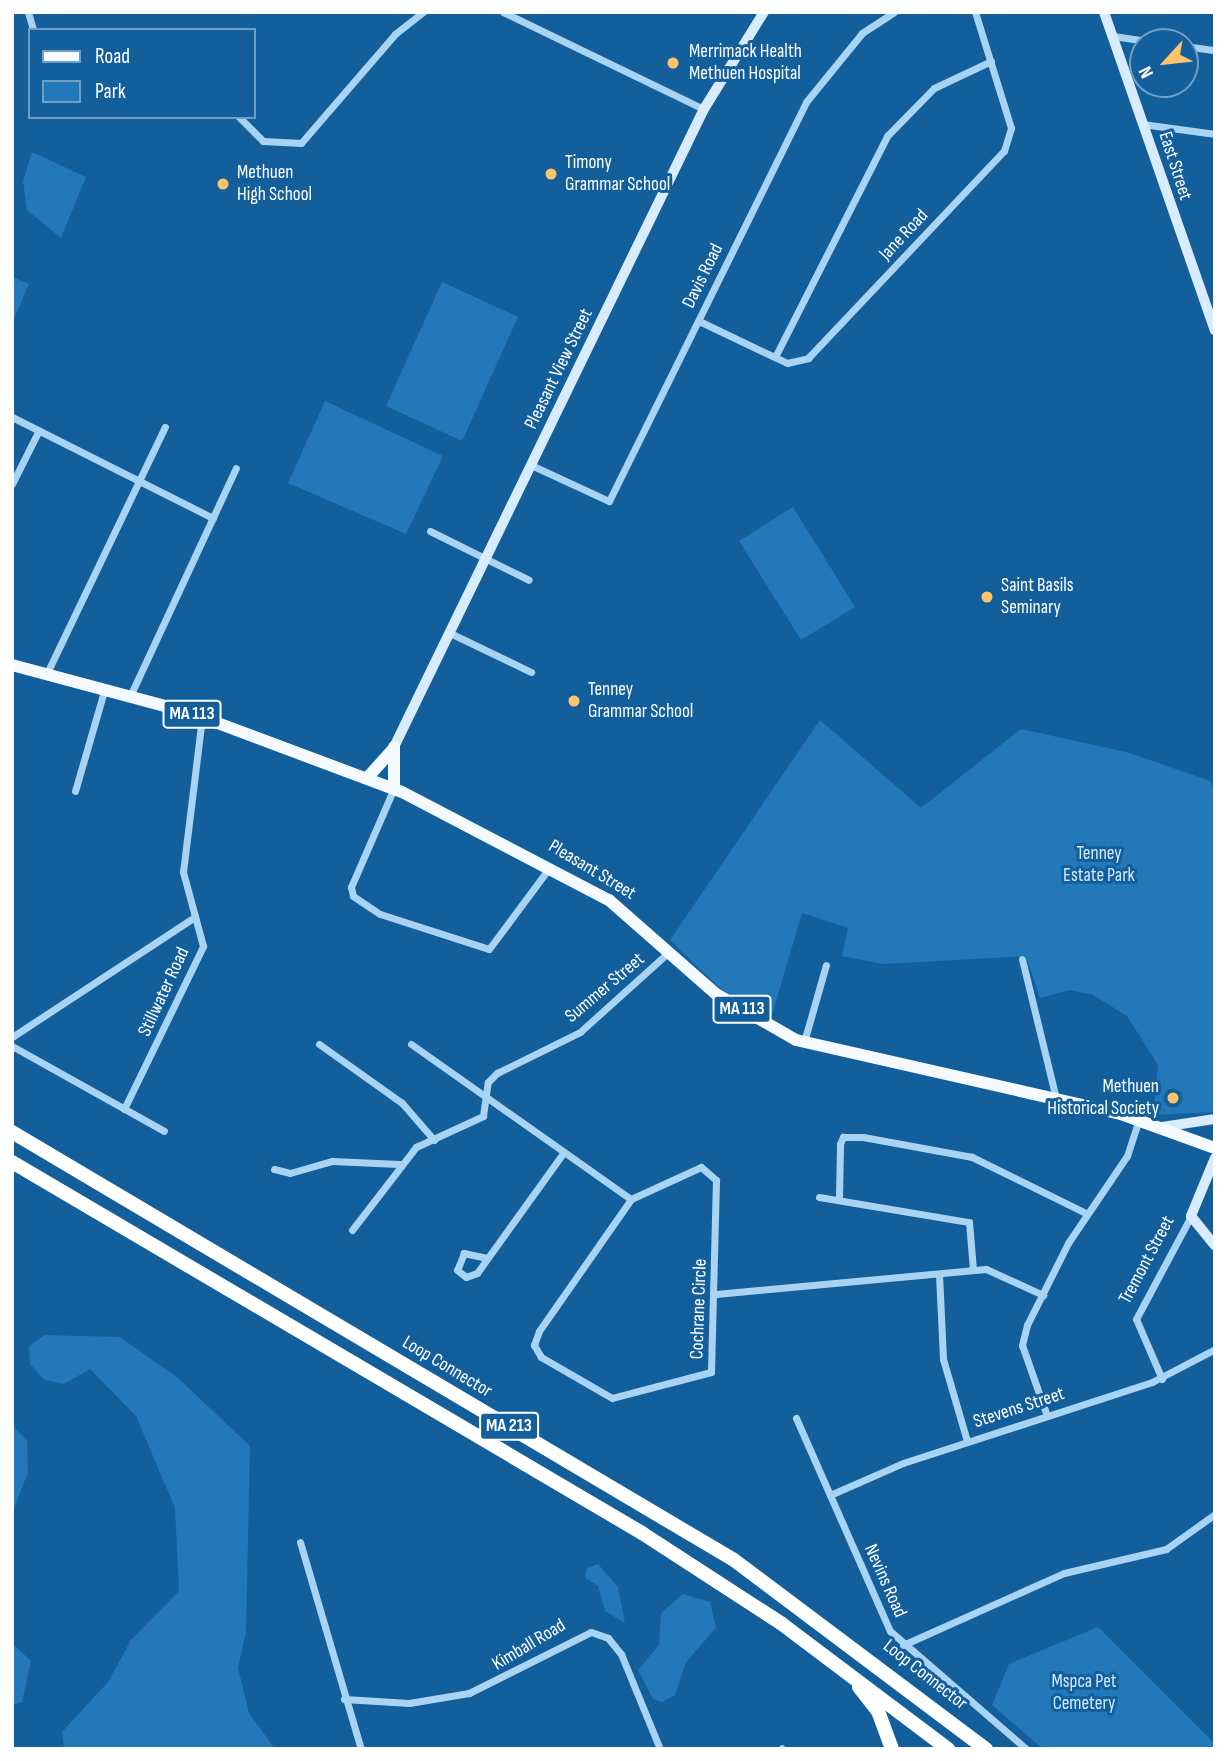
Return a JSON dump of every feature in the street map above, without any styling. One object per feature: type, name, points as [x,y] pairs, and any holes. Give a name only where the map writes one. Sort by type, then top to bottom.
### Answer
[{"type":"highway","name":"Loop Connector","points":[[12,1132],[734,1560],[986,1749]]},
{"type":"highway","name":"MA 213","points":[[12,1162],[642,1533],[782,1624],[948,1749]]},
{"type":"highway","points":[[782,1624],[865,1694],[892,1749]]},
{"type":"main road","name":"Pleasant Street","points":[[12,665],[131,695],[202,717],[394,788],[551,867],[616,905],[716,993],[804,1043],[1139,1120],[1215,1148]]},
{"type":"main road","points":[[368,777],[394,747]]},
{"type":"main road","points":[[394,747],[394,788]]},
{"type":"street","points":[[241,119],[263,141],[301,143],[395,34],[423,12]]},
{"type":"street","points":[[503,12],[704,109]]},
{"type":"street","name":"Pleasant View Street","points":[[394,747],[704,109],[764,12]]},
{"type":"street","name":"Davis Road","points":[[531,465],[609,501],[806,102],[862,33],[894,12]]},
{"type":"street","name":"Jane Road","points":[[699,321],[775,357],[795,363],[814,353],[1004,151],[1011,128],[975,12]]},
{"type":"street","name":"East Street","points":[[1104,12],[1142,124],[1210,304],[1215,330]]},
{"type":"street","points":[[1113,36],[1129,38]]},
{"type":"street","points":[[775,357],[887,136],[934,88],[991,61]]},
{"type":"street","points":[[1142,124],[1215,134]]},
{"type":"street","points":[[12,417],[213,519]]},
{"type":"street","points":[[47,673],[165,427]]},
{"type":"street","points":[[12,484],[39,430]]},
{"type":"street","points":[[131,695],[236,468]]},
{"type":"street","points":[[430,531],[529,580]]},
{"type":"street","points":[[450,633],[531,671]]},
{"type":"street","points":[[75,791],[105,688]]},
{"type":"street","name":"Stillwater Road","points":[[124,1109],[200,956],[202,937],[183,872],[202,717]]},
{"type":"street","points":[[394,788],[351,887],[353,896],[380,914],[489,949],[551,867]]},
{"type":"street","points":[[12,1037],[195,917]]},
{"type":"street","name":"Summer Street","points":[[352,1230],[399,1164],[434,1140],[483,1116],[485,1097],[497,1073],[580,1032],[670,952]]},
{"type":"street","points":[[1022,959],[1056,1100]]},
{"type":"street","points":[[804,1043],[826,965]]},
{"type":"street","points":[[318,1044],[402,1103],[434,1140]]},
{"type":"street","points":[[411,1044],[631,1199]]},
{"type":"street","points":[[12,1046],[164,1131]]},
{"type":"street","points":[[1162,1127],[1215,1119]]},
{"type":"street","points":[[1047,1416],[1022,1345],[1043,1295],[1086,1213],[1127,1156],[1139,1120]]},
{"type":"street","points":[[839,1198],[843,1137],[972,1157],[1086,1213]]},
{"type":"street","points":[[487,1258],[564,1152]]},
{"type":"street","name":"Tremont Street","points":[[1162,1379],[1136,1318],[1191,1216],[1215,1158]]},
{"type":"street","points":[[274,1169],[290,1174],[332,1161],[399,1164]]},
{"type":"street","name":"Cochrane Circle","points":[[701,1167],[713,1172],[716,1294],[713,1369],[701,1377],[612,1398],[541,1357],[534,1345],[539,1331],[631,1199],[701,1167]]},
{"type":"street","points":[[819,1197],[839,1198],[969,1222],[972,1270]]},
{"type":"street","points":[[1191,1216],[1215,1245]]},
{"type":"street","points":[[716,1294],[972,1270],[1000,1270],[1043,1295]]},
{"type":"street","points":[[939,1274],[943,1360],[967,1441]]},
{"type":"street","name":"Stevens Street","points":[[830,1495],[967,1441],[1162,1379],[1215,1349]]},
{"type":"street","name":"Nevins Road","points":[[796,1418],[890,1631],[1026,1749]]},
{"type":"street","points":[[903,1645],[1064,1573],[1166,1549],[1215,1514]]},
{"type":"street","points":[[300,1542],[344,1699],[361,1749]]},
{"type":"street","name":"Kimball Road","points":[[344,1699],[409,1703],[469,1693],[591,1632],[608,1638],[621,1654],[660,1749]]},
{"type":"green space","points":[[32,152],[86,177],[61,238],[27,210],[23,181]]},
{"type":"green space","points":[[12,277],[29,284],[12,323]]},
{"type":"green space","points":[[442,282],[518,317],[462,441],[386,406]]},
{"type":"green space","points":[[325,401],[443,456],[406,534],[288,483]]},
{"type":"green space","points":[[793,507],[855,607],[801,640],[739,541]]},
{"type":"green space","name":"Tenney Estate Park","points":[[820,720],[921,808],[1021,729],[1130,753],[1210,781],[1215,790],[1215,1112],[1153,1115],[1158,1065],[1127,1016],[1093,995],[1070,990],[1040,998],[1026,956],[884,964],[842,956],[848,928],[802,913],[772,1015],[723,991],[683,953],[670,940]]},
{"type":"green space","points":[[44,1335],[120,1337],[178,1378],[250,1446],[246,1632],[238,1668],[249,1713],[275,1749],[64,1749],[62,1732],[108,1682],[131,1640],[179,1591],[175,1508],[136,1416],[90,1369],[64,1384],[45,1380],[30,1364],[29,1347]]},
{"type":"green space","points":[[12,1425],[27,1441],[28,1472],[12,1514]]},
{"type":"green space","points":[[598,1564],[618,1587],[625,1623],[605,1611],[598,1586],[585,1578],[587,1568]]},
{"type":"green space","points":[[683,1594],[710,1602],[716,1628],[686,1662],[675,1695],[662,1702],[653,1699],[638,1670],[659,1645],[661,1613]]},
{"type":"green space","name":"Mspca Pet Cemetery","points":[[1098,1627],[1215,1744],[1215,1749],[1043,1749],[992,1705],[1009,1664]]},
{"type":"green space","points":[[12,1643],[31,1661],[22,1702],[12,1705]]},
{"type":"place","name":"Merrimack Health Methuen Hospital","points":[[673,63]]},
{"type":"place","name":"Timony Grammar School","points":[[551,174]]},
{"type":"place","name":"Methuen High School","points":[[223,184]]},
{"type":"place","name":"Saint Basils Seminary","points":[[987,597]]},
{"type":"place","name":"Tenney Grammar School","points":[[574,701]]},
{"type":"place","name":"Methuen Historical Society","points":[[1173,1098]]}]
